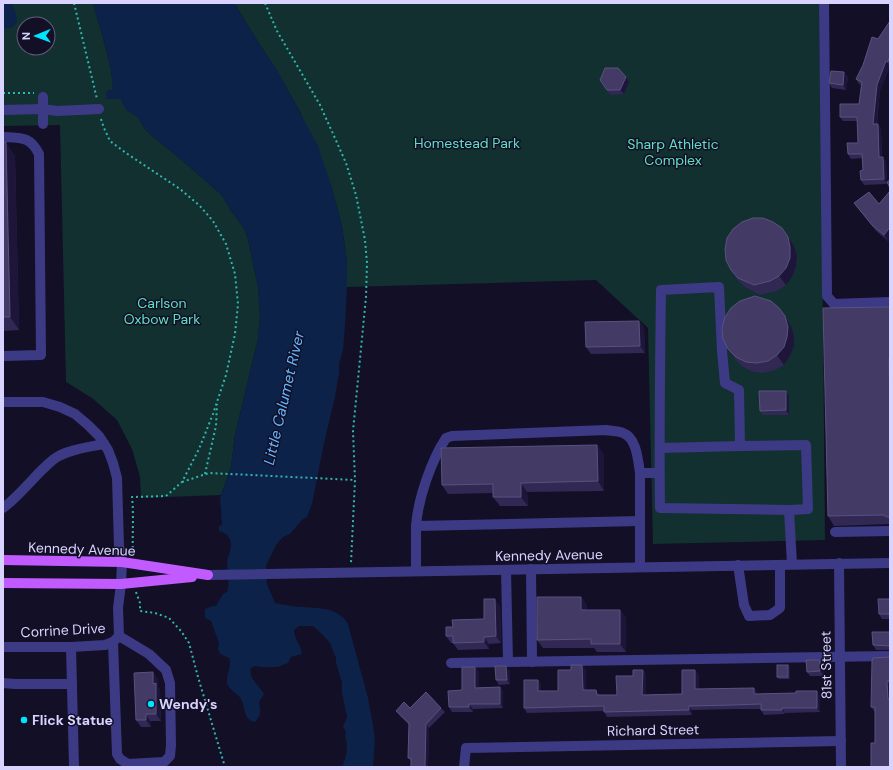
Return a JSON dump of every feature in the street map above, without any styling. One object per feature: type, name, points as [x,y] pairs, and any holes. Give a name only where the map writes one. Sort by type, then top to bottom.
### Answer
[{"type":"main road","name":"Kennedy Avenue","points":[[3,560],[122,562],[208,575]]},
{"type":"main road","name":"Kennedy Avenue","points":[[3,583],[121,584],[208,575]]},
{"type":"street","points":[[824,3],[827,296],[834,304],[890,302]]},
{"type":"street","points":[[42,97],[43,124]]},
{"type":"street","points":[[3,110],[42,109],[57,111],[99,109]]},
{"type":"street","points":[[3,137],[23,138],[30,140],[34,144],[39,154],[41,356],[3,356]]},
{"type":"street","points":[[660,448],[806,445],[808,509],[660,508],[659,473],[661,290],[719,287],[725,383],[738,390],[740,446]]},
{"type":"street","name":"Corrine Drive","points":[[3,402],[43,402],[60,407],[75,414],[99,436],[113,463],[117,478],[119,546],[122,562],[116,639],[105,645],[71,647],[3,647]]},
{"type":"street","points":[[416,571],[417,511],[436,456],[446,438],[452,436],[606,430],[623,433],[631,439],[637,454],[640,473],[640,567]]},
{"type":"street","points":[[3,508],[12,502],[55,458],[70,452],[104,444]]},
{"type":"street","points":[[640,473],[659,473]]},
{"type":"street","points":[[789,510],[792,564]]},
{"type":"street","points":[[416,526],[640,521]]},
{"type":"street","points":[[835,532],[890,531]]},
{"type":"street","name":"Kennedy Avenue","points":[[208,575],[890,563]]},
{"type":"street","name":"81st Street","points":[[839,564],[841,767]]},
{"type":"street","points":[[738,565],[744,605],[749,616],[770,615],[780,608],[780,565]]},
{"type":"street","points":[[531,569],[532,662]]},
{"type":"street","points":[[506,570],[508,662]]},
{"type":"street","points":[[116,639],[149,654],[166,670],[170,683],[171,745],[170,756],[164,762],[128,764],[120,759],[117,754],[116,639]]},
{"type":"street","points":[[71,647],[74,767]]},
{"type":"street","points":[[451,663],[890,656]]},
{"type":"street","points":[[3,683],[72,684]]},
{"type":"street","name":"Richard Street","points":[[464,767],[466,748],[841,741]]},
{"type":"path","points":[[74,3],[99,109],[104,128],[110,141],[180,188],[200,206],[213,221],[226,244],[235,274],[238,304],[235,334],[226,375],[199,449],[182,482],[166,496],[132,497],[134,514],[132,522],[133,545]]},
{"type":"path","points":[[265,3],[277,31],[320,105],[334,136],[346,163],[362,218],[365,240],[367,280],[365,315],[353,431],[355,480],[351,572]]},
{"type":"path","points":[[3,93],[41,93],[42,97]]},
{"type":"path","points":[[205,474],[216,426],[217,401]]},
{"type":"path","points":[[182,482],[209,473],[355,480]]},
{"type":"path","points":[[140,603],[140,611],[155,613],[169,618],[181,631],[189,643],[226,767]]},
{"type":"green space","name":"Carlson Oxbow Park","points":[[3,3],[93,3],[112,74],[112,90],[108,91],[116,99],[121,99],[138,117],[144,128],[151,135],[222,195],[231,211],[244,228],[248,239],[258,287],[260,315],[258,339],[235,435],[231,467],[221,495],[141,498],[140,477],[132,449],[117,420],[92,398],[66,382],[60,125],[3,126]]},
{"type":"green space","name":"Homestead Park","points":[[234,3],[819,3],[825,540],[653,544],[648,328],[596,280],[347,287],[347,262],[342,226],[331,185],[300,112],[277,71]]},
{"type":"water","points":[[3,3],[11,3],[16,13],[16,23],[13,27],[3,29]]},
{"type":"water","name":"Little Calumet River","points":[[93,3],[234,3],[277,70],[318,146],[331,185],[342,226],[347,262],[343,350],[339,364],[335,397],[312,504],[307,517],[302,520],[290,534],[283,537],[276,545],[266,566],[267,584],[275,603],[330,610],[337,613],[348,624],[368,698],[373,725],[375,739],[373,767],[342,767],[345,760],[347,745],[345,737],[346,732],[343,727],[347,717],[342,693],[342,683],[336,658],[330,643],[313,626],[299,626],[294,630],[302,654],[291,657],[288,663],[278,667],[255,666],[251,668],[250,672],[252,678],[264,694],[259,702],[260,715],[255,722],[248,719],[243,702],[228,686],[227,677],[230,661],[229,658],[220,654],[218,649],[219,643],[211,621],[205,618],[205,609],[216,606],[223,594],[227,592],[228,587],[227,561],[231,543],[227,535],[219,531],[219,526],[222,525],[220,498],[231,467],[235,435],[258,339],[260,315],[258,287],[248,239],[244,228],[231,211],[222,195],[151,135],[144,128],[138,117],[127,111],[121,99],[106,99],[106,92],[112,90],[112,74]]},
{"type":"building","points":[[890,21],[890,55],[888,62],[886,61],[877,85],[873,124],[878,124],[879,157],[883,157],[884,179],[861,180],[860,171],[863,170],[862,154],[848,154],[847,143],[858,143],[857,117],[840,117],[840,104],[859,104],[862,82],[856,79],[863,65],[872,37],[878,39]]},
{"type":"building","points":[[605,68],[618,68],[626,77],[620,90],[607,90],[600,80]]},
{"type":"building","points":[[831,71],[844,72],[843,85],[829,83]]},
{"type":"building","points":[[3,142],[6,142],[10,317],[3,317]]},
{"type":"building","points":[[890,180],[890,188],[887,182]]},
{"type":"building","points":[[890,191],[890,227],[884,235],[872,225],[854,203],[869,192],[879,204]]},
{"type":"building","points":[[753,218],[763,218],[782,228],[788,237],[790,247],[790,258],[786,268],[779,276],[770,281],[754,285],[738,278],[731,270],[726,260],[725,249],[727,238],[733,229],[742,222]]},
{"type":"building","points":[[755,296],[771,301],[779,308],[785,316],[788,327],[784,347],[777,355],[768,361],[757,363],[746,362],[736,357],[728,349],[723,339],[722,328],[725,317],[731,308],[740,301]]},
{"type":"building","points":[[890,307],[890,517],[883,515],[828,516],[823,308]]},
{"type":"building","points":[[639,321],[640,346],[586,347],[585,322]]},
{"type":"building","points":[[759,391],[786,391],[786,410],[760,411]]},
{"type":"building","points":[[597,445],[598,481],[521,483],[521,497],[493,497],[493,484],[442,485],[441,448]]},
{"type":"building","points":[[537,597],[581,597],[581,610],[620,610],[620,644],[591,644],[591,639],[537,640]]},
{"type":"building","points":[[484,599],[495,599],[496,636],[484,637],[484,642],[453,643],[453,636],[446,636],[446,627],[453,627],[452,620],[484,619]]},
{"type":"building","points":[[878,599],[890,599],[890,614],[879,614]]},
{"type":"building","points":[[872,632],[890,632],[890,646],[873,645]]},
{"type":"building","points":[[890,657],[890,681],[887,681],[888,699],[890,700],[890,767],[871,767],[871,743],[875,743],[875,707],[871,707],[872,661],[873,658]]},
{"type":"building","points":[[806,660],[820,660],[820,671],[807,672]]},
{"type":"building","points":[[571,665],[582,665],[583,690],[596,690],[597,695],[617,695],[616,676],[633,676],[633,670],[643,670],[642,695],[682,694],[682,670],[695,670],[695,689],[754,688],[754,694],[817,691],[817,708],[782,708],[782,710],[761,710],[761,704],[689,706],[689,710],[604,712],[604,706],[524,708],[524,680],[538,680],[538,691],[558,691],[558,670],[571,670]]},
{"type":"building","points":[[777,665],[788,665],[788,677],[777,677]]},
{"type":"building","points":[[495,666],[506,666],[507,680],[496,680]]},
{"type":"building","points":[[462,667],[475,667],[475,688],[500,687],[500,704],[469,704],[469,707],[449,707],[448,691],[462,690]]},
{"type":"building","name":"Wendy's","points":[[153,672],[153,684],[156,683],[156,714],[146,714],[146,720],[136,720],[134,673]]},
{"type":"building","points":[[426,692],[441,708],[426,724],[425,767],[411,767],[411,758],[408,758],[409,723],[396,711],[404,702],[410,708]]},
{"type":"place","name":"Wendy's","points":[[151,704]]},
{"type":"place","name":"Flick Statue","points":[[24,720]]},
{"type":"park label","name":"Sharp Athletic Complex","points":[[673,152]]}]
